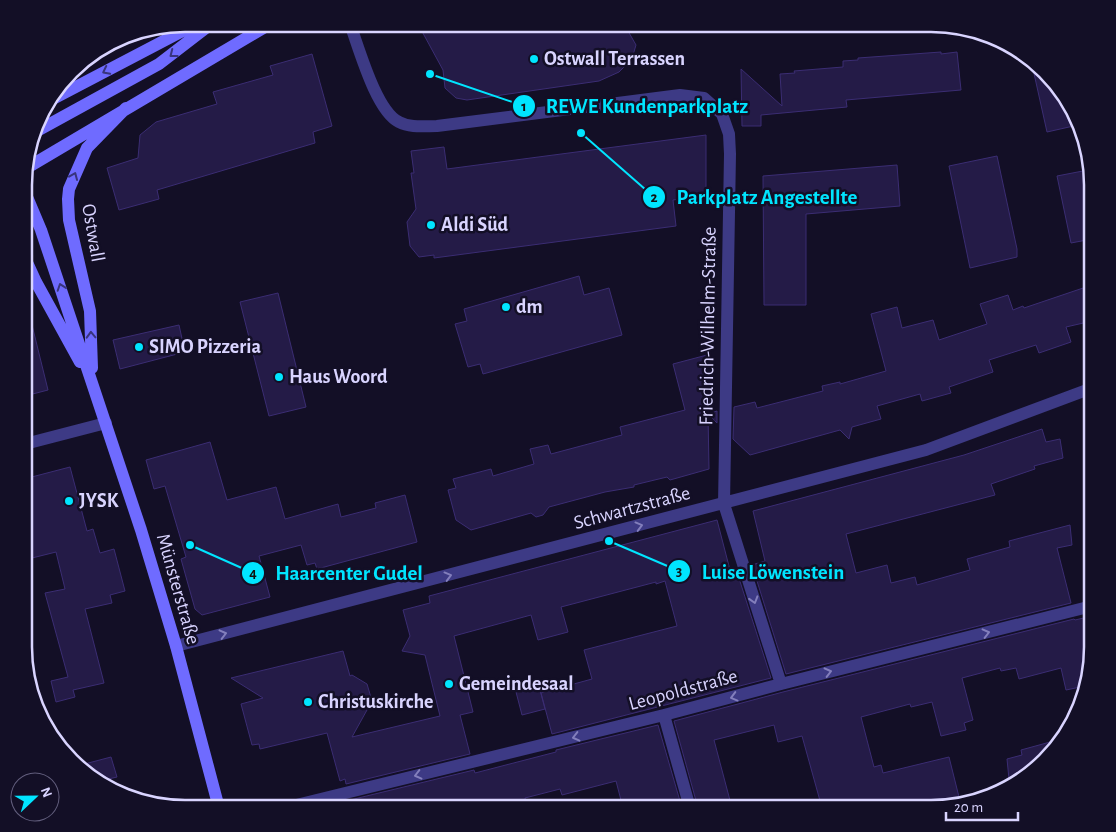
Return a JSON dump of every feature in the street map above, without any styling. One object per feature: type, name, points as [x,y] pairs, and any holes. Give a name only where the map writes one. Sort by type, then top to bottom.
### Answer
[{"type":"main road","points":[[66,91],[179,33]]},
{"type":"main road","points":[[44,127],[159,64],[199,33]]},
{"type":"main road","name":"Ostwall","points":[[35,163],[255,33]]},
{"type":"main road","name":"Ostwall","points":[[93,383],[90,311],[69,220],[69,189],[87,148],[126,108]]},
{"type":"main road","name":"Münsterstraße","points":[[33,210],[42,230],[141,530],[176,646],[218,799]]},
{"type":"main road","name":"Münsterstraße","points":[[33,275],[93,383]]},
{"type":"street","name":"Friedrich-Wilhelm-Straße","points":[[353,33],[377,96],[385,111],[400,124],[417,127],[437,126],[680,95],[704,98],[722,114],[729,134],[730,154],[724,504],[781,684]]},
{"type":"street","name":"Schwartzstraße","points":[[176,646],[926,450],[1084,391]]},
{"type":"street","points":[[33,442],[106,422]]},
{"type":"street","name":"Leopoldstraße","points":[[320,799],[664,715],[1083,608]]},
{"type":"street","points":[[664,715],[688,800]]},
{"type":"building","name":"Ostwall Terrassen","points":[[423,33],[629,33],[636,45],[633,55],[619,72],[599,81],[467,100],[456,98],[445,88],[443,70]]},
{"type":"building","points":[[941,52],[941,54],[957,52],[961,90],[846,100],[847,107],[761,115],[761,126],[742,126],[741,69],[782,106],[780,74],[843,67],[843,61],[858,60],[858,58]]},
{"type":"building","points":[[312,54],[332,126],[313,132],[315,143],[157,190],[159,199],[119,210],[107,168],[138,158],[140,135],[156,122],[217,104],[213,92],[273,75],[270,66]]},
{"type":"building","points":[[1034,74],[1058,101],[1072,126],[1047,132]]},
{"type":"building","points":[[706,135],[706,195],[673,200],[676,226],[434,258],[434,255],[419,257],[410,246],[407,222],[416,209],[411,173],[414,173],[411,151],[444,147],[447,169]]},
{"type":"building","points":[[997,156],[1017,249],[1017,257],[970,268],[949,166]]},
{"type":"building","points":[[897,165],[900,206],[806,214],[806,305],[764,305],[763,176]]},
{"type":"building","points":[[1083,171],[1084,241],[1071,243],[1057,176]]},
{"type":"building","points":[[579,276],[584,295],[609,288],[622,335],[483,374],[480,364],[468,367],[455,324],[467,321],[464,309]]},
{"type":"building","points":[[1084,288],[1084,323],[1066,327],[1071,342],[1039,353],[1036,345],[989,360],[993,372],[949,387],[951,393],[922,401],[920,394],[877,406],[881,419],[852,427],[849,439],[840,430],[750,455],[733,439],[734,407],[755,402],[757,408],[823,391],[822,386],[840,382],[840,384],[886,371],[871,314],[897,307],[902,328],[933,320],[939,340],[987,324],[980,304],[1008,295],[1013,310],[1023,306],[1024,308]]},
{"type":"building","points":[[278,293],[306,407],[269,416],[240,302]]},
{"type":"building","points":[[179,325],[185,352],[120,369],[113,340]]},
{"type":"building","points":[[33,329],[48,390],[33,394]]},
{"type":"building","points":[[707,355],[709,469],[670,480],[667,477],[634,485],[634,487],[605,492],[549,507],[543,515],[536,517],[531,513],[471,530],[456,520],[448,490],[456,488],[453,479],[491,469],[493,476],[534,464],[530,449],[548,445],[551,454],[622,435],[620,427],[685,410],[673,364]]},
{"type":"building","points":[[717,411],[717,423],[708,414]]},
{"type":"building","points":[[1042,429],[1046,442],[1060,439],[1063,458],[1034,466],[1035,469],[991,484],[995,495],[846,534],[856,573],[887,565],[891,583],[915,577],[917,585],[970,570],[967,559],[1010,547],[1009,541],[1070,525],[1072,545],[1057,548],[1071,603],[786,674],[752,565],[765,561],[753,511],[964,455]]},
{"type":"building","points":[[210,442],[227,500],[276,487],[285,519],[338,504],[341,517],[376,508],[375,503],[405,495],[417,542],[317,569],[315,563],[307,565],[301,545],[259,556],[270,597],[202,615],[195,609],[181,559],[186,557],[165,486],[154,489],[146,460]]},
{"type":"building","points":[[70,467],[87,531],[93,529],[100,553],[114,549],[125,591],[110,595],[112,603],[85,609],[104,683],[73,690],[75,697],[56,702],[51,681],[68,677],[45,593],[65,589],[56,552],[33,558],[33,477]]},
{"type":"building","points":[[717,520],[730,570],[736,569],[771,678],[552,734],[541,693],[592,679],[584,650],[677,626],[665,581],[656,584],[656,582],[561,607],[568,632],[538,640],[531,615],[454,636],[473,712],[460,715],[470,754],[346,784],[345,779],[340,781],[327,733],[260,749],[259,744],[252,745],[241,704],[263,698],[231,678],[343,651],[350,676],[352,675],[367,684],[372,701],[352,737],[440,716],[425,655],[402,651],[410,636],[403,610],[430,603],[429,596]]},
{"type":"building","points":[[1083,618],[1083,656],[1078,688],[1066,690],[1061,668],[1019,679],[1016,668],[1001,671],[1000,668],[962,678],[973,720],[964,723],[966,730],[941,736],[932,702],[911,707],[910,704],[861,717],[874,767],[881,765],[883,773],[949,757],[959,797],[930,800],[820,800],[802,736],[778,742],[774,725],[714,740],[730,800],[696,800],[674,721]]},
{"type":"building","points":[[539,686],[545,709],[522,715],[516,692]]},
{"type":"building","points":[[658,725],[680,800],[621,800],[616,781],[562,795],[560,789],[525,799],[353,799],[474,770],[475,773],[556,752],[556,750]]},
{"type":"building","points":[[1049,742],[1031,761],[1009,778],[1007,759],[1022,755],[1021,750]]},
{"type":"building","points":[[111,757],[117,777],[109,779],[88,763]]},
{"type":"place","name":"Ostwall Terrassen","points":[[534,59]]},
{"type":"place","name":"REWE Kundenparkplatz","points":[[430,74]]},
{"type":"place","name":"Parkplatz Angestellte","points":[[581,133]]},
{"type":"place","name":"Aldi Süd","points":[[431,225]]},
{"type":"place","name":"dm","points":[[506,307]]},
{"type":"place","name":"SIMO Pizzeria","points":[[139,347]]},
{"type":"place","name":"Haus Woord","points":[[279,377]]},
{"type":"place","name":"JYSK","points":[[69,501]]},
{"type":"place","name":"Luise Löwenstein","points":[[609,541]]},
{"type":"place","name":"Haarcenter Gudel","points":[[190,545]]},
{"type":"place","name":"Gemeindesaal","points":[[449,684]]},
{"type":"place","name":"Christuskirche","points":[[308,702]]}]
